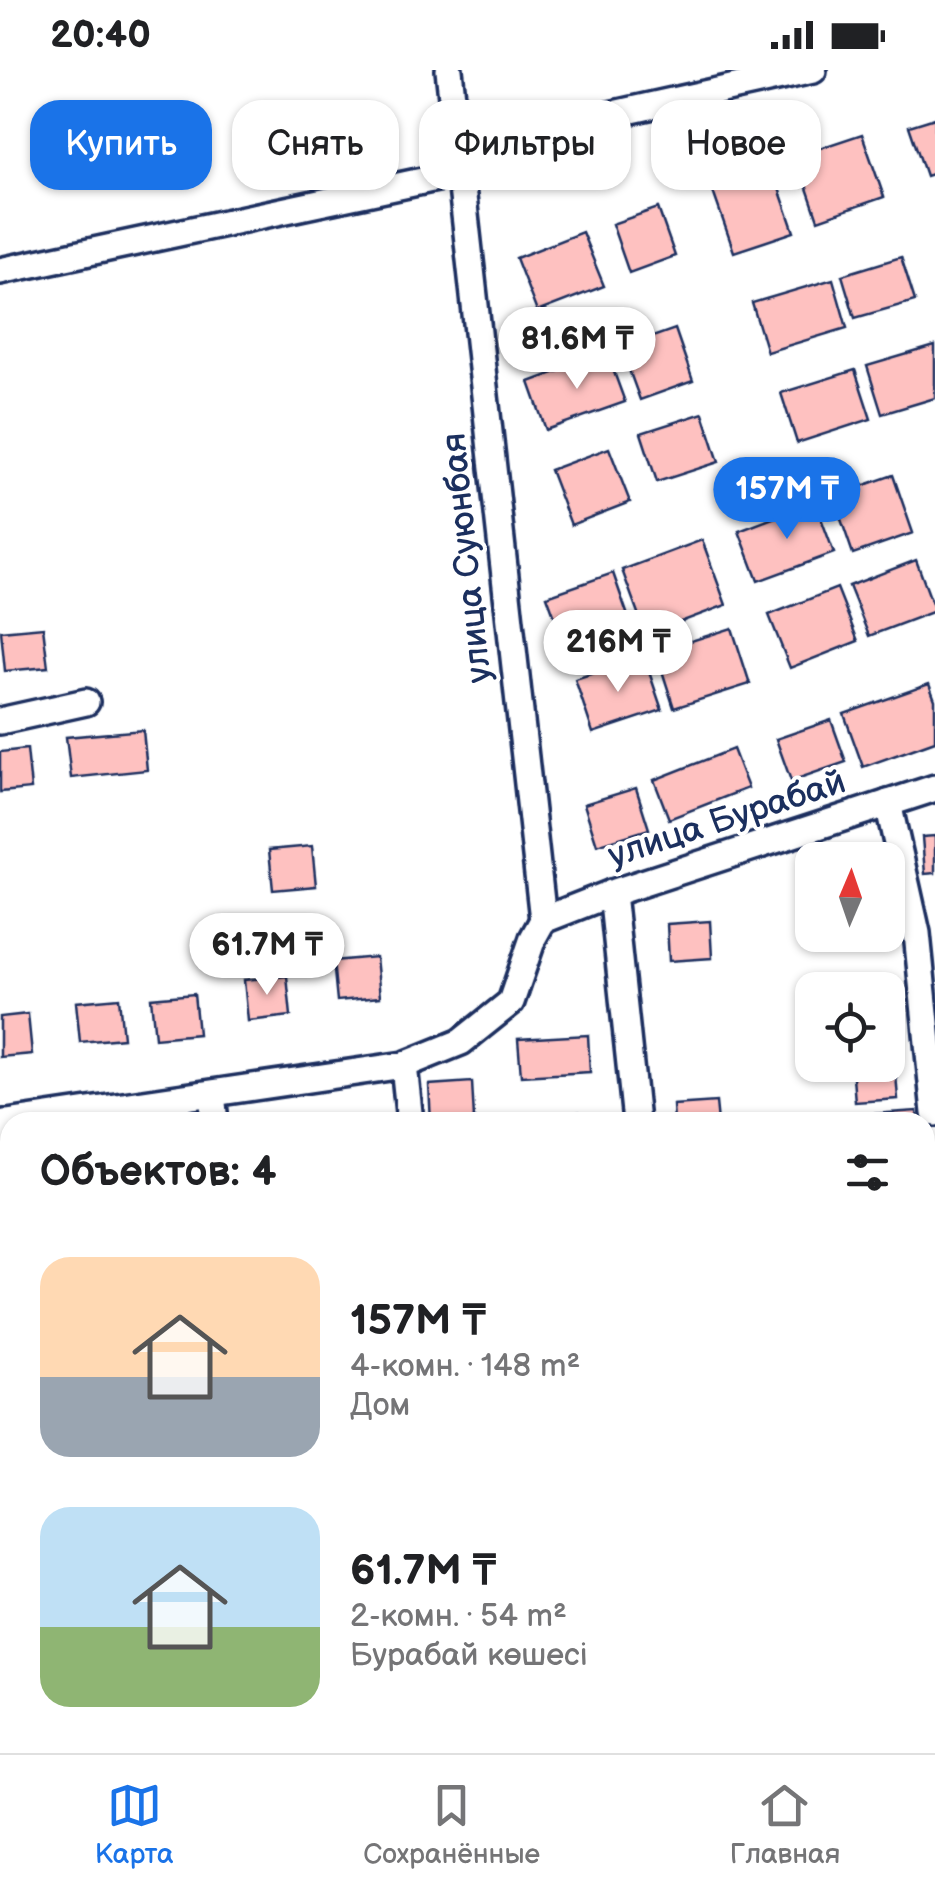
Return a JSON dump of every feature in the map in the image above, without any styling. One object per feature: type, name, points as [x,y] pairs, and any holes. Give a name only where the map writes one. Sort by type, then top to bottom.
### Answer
[{"type":"street","name":"улица Суюнбая","points":[[450,70],[453,100]]},
{"type":"street","points":[[631,110],[813,70]]},
{"type":"street","points":[[0,272],[419,182]]},
{"type":"street","name":"улица Суюнбая","points":[[462,190],[542,920]]},
{"type":"street","points":[[0,720],[86,702]]},
{"type":"street","name":"улица Бурабай","points":[[542,920],[935,788]]},
{"type":"street","points":[[888,804],[916,933],[935,1112]]},
{"type":"street","points":[[612,894],[635,1112]]},
{"type":"street","points":[[82,1112],[404,1065],[461,1042],[511,1002],[542,920]]},
{"type":"street","points":[[404,1065],[409,1112]]},
{"type":"street","points":[[212,1094],[214,1112]]},
{"type":"building","points":[[935,118],[935,173],[926,176],[909,126]]},
{"type":"building","points":[[862,134],[884,197],[818,220],[808,190],[821,190],[821,148]]},
{"type":"building","points":[[712,190],[780,190],[794,232],[734,252]]},
{"type":"building","points":[[658,208],[675,256],[629,273],[612,224]]},
{"type":"building","points":[[582,232],[604,286],[537,312],[516,258]]},
{"type":"building","points":[[901,257],[915,301],[855,318],[842,275]]},
{"type":"building","points":[[833,279],[847,328],[767,352],[752,303]]},
{"type":"building","points":[[675,329],[693,381],[640,400],[621,348]]},
{"type":"building","points":[[935,346],[935,398],[882,414],[867,366]]},
{"type":"building","points":[[607,353],[625,402],[546,430],[529,382]]},
{"type":"building","points":[[855,370],[871,419],[797,443],[781,393]]},
{"type":"building","points":[[703,413],[719,462],[657,482],[641,433]]},
{"type":"building","points":[[609,448],[630,502],[571,525],[550,470]]},
{"type":"building","points":[[893,475],[913,533],[853,554],[833,496]]},
{"type":"building","points":[[815,502],[834,553],[758,581],[739,531]]},
{"type":"building","points":[[702,540],[726,605],[646,635],[622,570]]},
{"type":"building","points":[[916,560],[935,611],[869,636],[849,586]]},
{"type":"building","points":[[613,573],[635,636],[570,658],[547,596]]},
{"type":"building","points":[[837,588],[858,641],[790,668],[769,615]]},
{"type":"building","points":[[43,627],[48,667],[5,671],[1,631]]},
{"type":"building","points":[[732,628],[750,684],[674,708],[656,652]]},
{"type":"building","points":[[644,657],[662,710],[593,733],[575,679]]},
{"type":"building","points":[[929,684],[935,700],[935,741],[863,767],[844,714]]},
{"type":"building","points":[[831,720],[846,762],[791,781],[776,739]]},
{"type":"building","points":[[143,730],[147,770],[71,778],[66,737]]},
{"type":"building","points":[[27,749],[31,789],[0,792],[0,752]]},
{"type":"building","points":[[733,749],[748,788],[669,819],[654,780]]},
{"type":"building","points":[[636,788],[649,829],[597,845],[584,804]]},
{"type":"building","points":[[935,836],[935,873],[925,874],[922,837]]},
{"type":"building","points":[[312,846],[316,886],[273,890],[269,850]]},
{"type":"building","points":[[710,921],[712,958],[669,961],[667,924]]},
{"type":"building","points":[[376,957],[380,997],[337,1001],[333,961]]},
{"type":"building","points":[[287,976],[291,1016],[248,1021],[244,980]]},
{"type":"building","points":[[194,994],[198,1034],[155,1038],[151,998]]},
{"type":"building","points":[[119,998],[123,1038],[80,1042],[76,1002]]},
{"type":"building","points":[[28,1014],[32,1054],[0,1057],[0,1017]]},
{"type":"building","points":[[588,1035],[590,1072],[521,1076],[518,1039]]},
{"type":"building","points":[[472,1082],[474,1112],[430,1112],[429,1085]]},
{"type":"building","points":[[853,1082],[897,1082],[898,1099],[855,1102]]},
{"type":"building","points":[[716,1102],[717,1112],[673,1112],[673,1105]]}]
